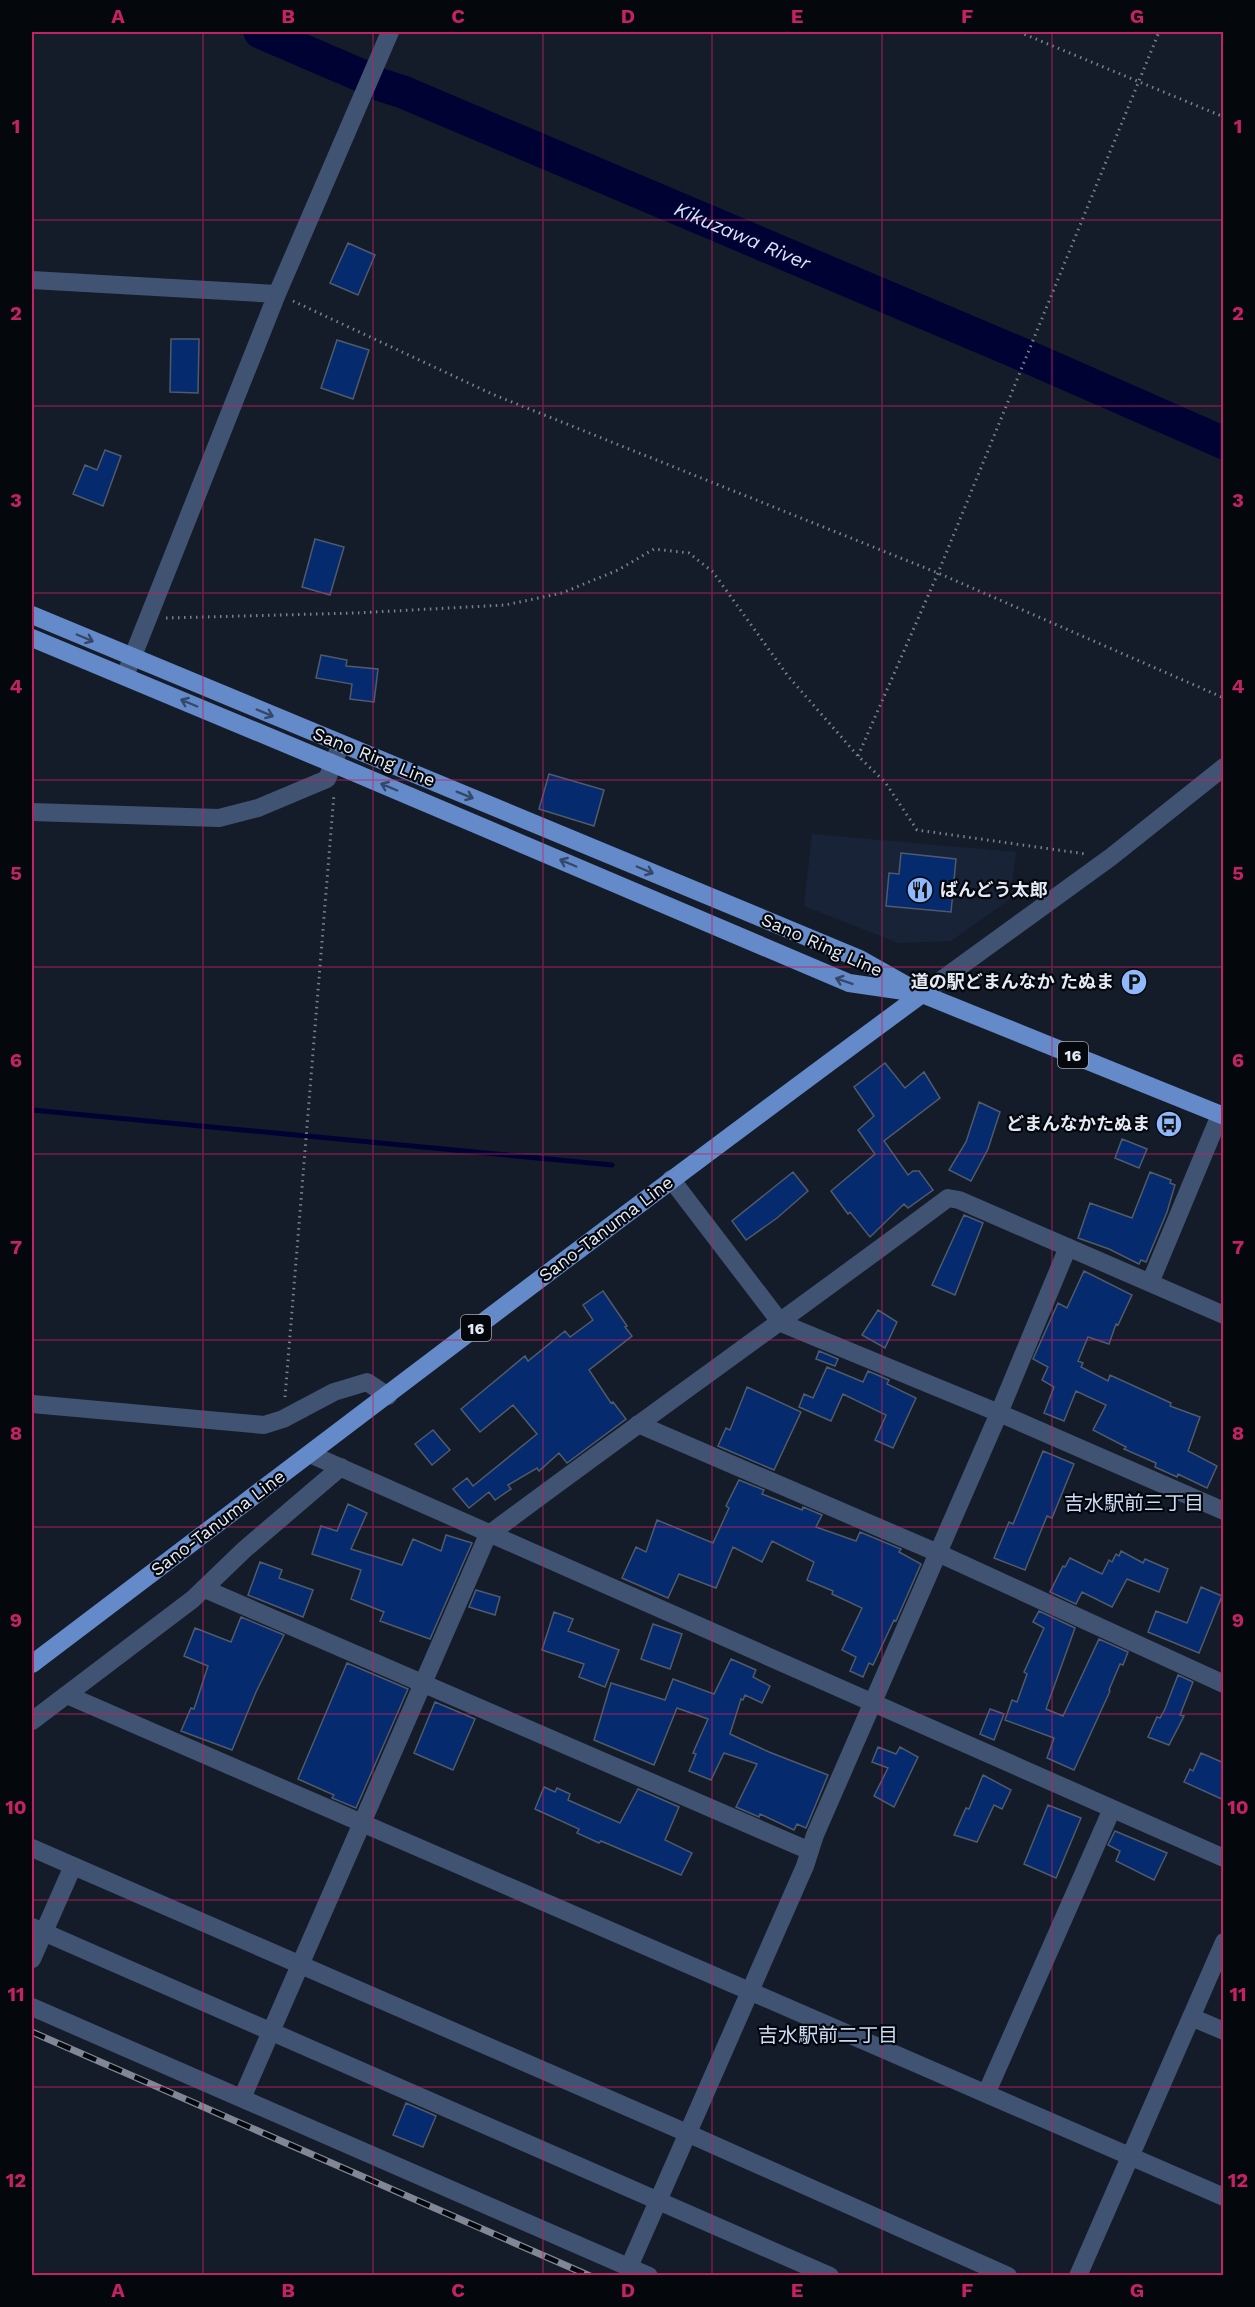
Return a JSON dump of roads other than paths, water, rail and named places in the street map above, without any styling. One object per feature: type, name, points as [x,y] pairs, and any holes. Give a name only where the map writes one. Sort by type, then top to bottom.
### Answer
[{"type":"main road","name":"Sano Ring Line","points":[[32,615],[860,959],[922,994]]},
{"type":"main road","name":"Sano Ring Line","points":[[32,638],[125,676],[330,771],[849,983],[922,994]]},
{"type":"main road","name":"16","points":[[922,994],[1222,1116]]},
{"type":"main road","name":"Sano-Tanuma Line","points":[[32,1664],[671,1179],[922,994]]},
{"type":"street","points":[[125,676],[277,294],[390,32]]},
{"type":"street","points":[[32,280],[277,294]]},
{"type":"street","points":[[32,812],[219,818],[258,808],[330,771],[341,744]]},
{"type":"street","points":[[922,994],[1111,857],[1224,767]]},
{"type":"street","points":[[1150,1283],[1222,1116]]},
{"type":"street","points":[[671,1179],[781,1323],[999,1413],[1224,1511]]},
{"type":"street","points":[[242,2098],[490,1533],[781,1323],[948,1198],[959,1200],[1224,1315]]},
{"type":"street","points":[[629,2267],[999,1413],[1068,1247]]},
{"type":"street","points":[[32,1404],[264,1425],[283,1419],[334,1392],[367,1382],[388,1396]]},
{"type":"street","points":[[638,1424],[938,1553],[1224,1684]]},
{"type":"street","points":[[310,1454],[1224,1858]]},
{"type":"street","points":[[32,1721],[205,1589],[245,1549],[341,1467]]},
{"type":"street","points":[[205,1589],[810,1851]]},
{"type":"street","points":[[67,1695],[1224,2197]]},
{"type":"street","points":[[986,2094],[1112,1809]]},
{"type":"street","points":[[32,1848],[687,2133],[1008,2276]]},
{"type":"street","points":[[32,1959],[37,1930],[73,1866]]},
{"type":"street","points":[[37,1930],[830,2276]]},
{"type":"street","points":[[1078,2276],[1224,1942]]},
{"type":"street","points":[[32,2007],[649,2276]]},
{"type":"street","points":[[1191,2017],[1224,2031]]},
{"type":"waterway","name":"Kikuzawa River","points":[[260,32],[378,84],[403,92],[1026,356],[1224,443]]},
{"type":"waterway","points":[[32,1110],[612,1165]]},
{"type":"railway","points":[[32,2032],[590,2276]]},
{"type":"place","name":"ばんどう太郎","points":[[920,890]]},
{"type":"place","name":"道の駅どまんなか たぬま","points":[[1134,982]]},
{"type":"place","name":"どまんなかたぬま","points":[[1169,1124]]},
{"type":"district","name":"吉水駅前三丁目","points":[[1134,1503]]},
{"type":"district","name":"吉水駅前二丁目","points":[[828,2035]]}]
